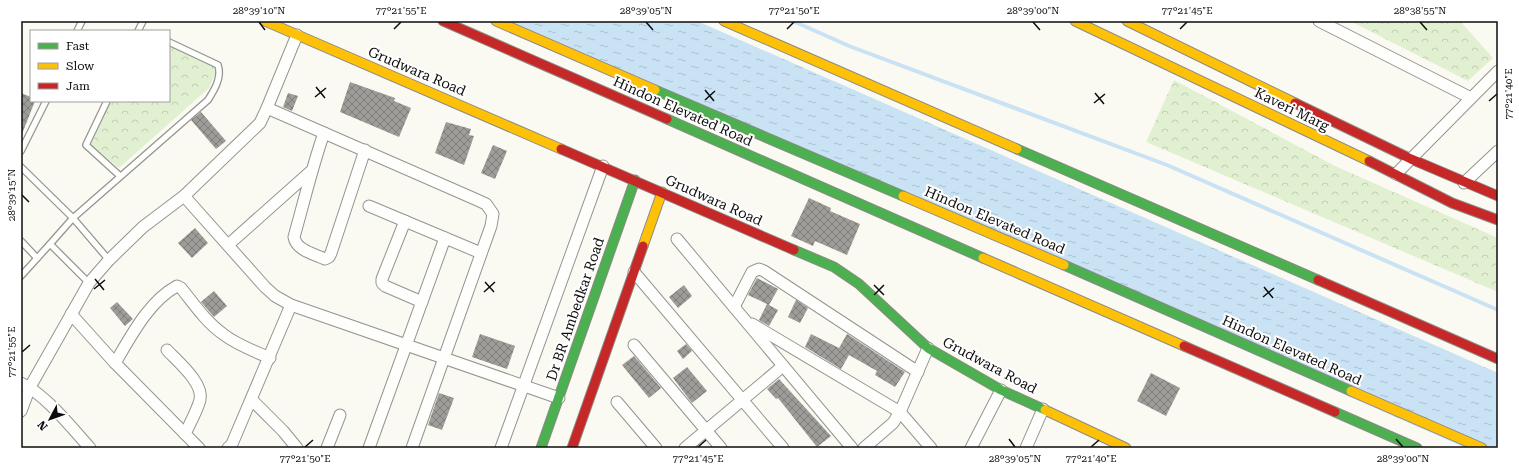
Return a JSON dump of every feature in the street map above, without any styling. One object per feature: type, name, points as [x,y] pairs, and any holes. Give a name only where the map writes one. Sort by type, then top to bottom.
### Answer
[{"type":"main road","name":"Grudwara Road","points":[[265,21],[834,267],[859,284],[928,348],[1000,390],[1124,447]]},
{"type":"main road","name":"Hindon Elevated Road","points":[[443,21],[1417,448]]},
{"type":"main road","name":"Hindon Elevated Road","points":[[496,21],[812,158],[989,232],[1482,448]]},
{"type":"main road","points":[[724,21],[1498,359]]},
{"type":"main road","name":"Kaveri Marg","points":[[1075,21],[1452,202],[1498,220]]},
{"type":"main road","name":"Kaveri Marg","points":[[1127,21],[1412,159],[1464,183],[1498,196]]},
{"type":"main road","name":"Dr BR Ambedkar Road","points":[[541,448],[635,180]]},
{"type":"main road","points":[[572,448],[662,192]]},
{"type":"street","points":[[1319,21],[1471,98]]},
{"type":"street","points":[[21,411],[26,385],[89,283],[109,260],[143,227],[184,196],[260,123],[297,35]]},
{"type":"street","points":[[1396,174],[1498,71]]},
{"type":"street","points":[[267,108],[486,204],[493,214],[491,226],[412,448]]},
{"type":"street","points":[[324,133],[310,172],[309,186],[294,237],[298,246],[325,259],[329,257],[331,253],[365,150]]},
{"type":"street","points":[[1464,183],[1498,151]]},
{"type":"street","points":[[501,448],[603,166]]},
{"type":"street","points":[[228,245],[310,172]]},
{"type":"street","points":[[184,196],[265,287],[275,296],[291,305],[558,398]]},
{"type":"street","points":[[369,206],[481,253]]},
{"type":"street","points":[[405,221],[382,279],[382,283],[385,286],[422,302]]},
{"type":"street","points":[[369,448],[445,238]]},
{"type":"street","points":[[677,239],[852,448]]},
{"type":"street","points":[[734,307],[752,272],[759,269],[918,372]]},
{"type":"street","points":[[634,272],[783,448]]},
{"type":"street","points":[[115,363],[147,312],[177,286],[212,325],[223,334],[237,343],[270,358]]},
{"type":"street","points":[[232,447],[291,305]]},
{"type":"street","points":[[71,314],[115,363],[199,448]]},
{"type":"street","points":[[745,320],[900,412],[931,448]]},
{"type":"street","points":[[634,345],[722,448]]},
{"type":"street","points":[[867,447],[893,423],[900,412],[928,348]]},
{"type":"street","points":[[167,350],[198,384],[201,392],[200,400],[185,434]]},
{"type":"street","points":[[685,448],[783,366]]},
{"type":"street","points":[[26,385],[90,448]]},
{"type":"street","points":[[971,448],[1000,390]]},
{"type":"street","points":[[252,400],[283,431],[297,448]]},
{"type":"street","points":[[617,402],[656,448]]},
{"type":"street","points":[[1026,448],[1043,409]]},
{"type":"street","points":[[327,448],[340,415]]},
{"type":"lane","points":[[78,30],[82,21]]},
{"type":"lane","points":[[141,30],[143,21]]},
{"type":"lane","points":[[21,276],[73,218],[208,100],[220,73],[218,65],[170,42]]},
{"type":"lane","points":[[21,152],[46,102]]},
{"type":"lane","points":[[106,102],[86,145],[120,176]]},
{"type":"lane","points":[[21,167],[73,218],[109,260]]},
{"type":"lane","points":[[21,240],[37,258]]},
{"type":"lane","points":[[50,244],[89,283]]},
{"type":"green space","points":[[1350,21],[1460,21],[1493,58],[1468,81]]},
{"type":"green space","points":[[170,46],[218,67],[209,88],[119,168],[91,145],[111,102],[170,102]]},
{"type":"green space","points":[[1174,80],[1335,166],[1498,238],[1498,292],[1146,142]]},
{"type":"water","points":[[497,21],[697,21],[1498,373],[1498,448],[1466,448]]},
{"type":"building","points":[[350,82],[395,98],[394,101],[411,108],[399,137],[340,112]]},
{"type":"building","points":[[21,93],[30,97],[30,102],[35,102],[22,134]]},
{"type":"building","points":[[288,93],[298,96],[292,111],[283,107]]},
{"type":"building","points":[[201,112],[226,141],[216,149],[191,120]]},
{"type":"building","points":[[446,122],[471,129],[469,135],[474,136],[464,165],[435,153]]},
{"type":"building","points":[[493,145],[507,151],[495,179],[481,173]]},
{"type":"building","points":[[809,198],[831,208],[830,211],[860,224],[847,255],[815,241],[813,246],[791,236]]},
{"type":"building","points":[[195,228],[208,243],[192,258],[178,243]]},
{"type":"building","points":[[757,278],[778,289],[769,305],[748,295]]},
{"type":"building","points":[[684,285],[692,296],[678,308],[669,297]]},
{"type":"building","points":[[214,291],[227,306],[214,317],[201,302]]},
{"type":"building","points":[[796,300],[808,308],[800,323],[788,317]]},
{"type":"building","points":[[117,302],[133,319],[125,326],[110,308]]},
{"type":"building","points":[[767,304],[778,310],[769,326],[759,320]]},
{"type":"building","points":[[480,334],[515,346],[507,369],[472,357]]},
{"type":"building","points":[[811,334],[839,348],[847,334],[905,372],[895,387],[875,375],[877,371],[849,355],[841,369],[805,347]]},
{"type":"building","points":[[686,344],[692,351],[683,359],[677,351]]},
{"type":"building","points":[[634,356],[661,388],[649,398],[622,365]]},
{"type":"building","points":[[687,367],[707,391],[692,403],[673,378]]},
{"type":"building","points":[[1151,373],[1180,388],[1166,416],[1137,401]]},
{"type":"building","points":[[779,379],[831,436],[817,447],[778,398],[776,399],[767,389]]},
{"type":"building","points":[[439,393],[454,398],[442,430],[428,425]]},
{"type":"waterway","points":[[793,21],[849,46],[1167,165],[1498,310]]},
{"type":"traffic: fast","points":[[655,90],[903,196]]},
{"type":"traffic: fast","points":[[667,119],[983,258]]},
{"type":"traffic: fast","points":[[1017,149],[1318,280]]},
{"type":"traffic: fast","points":[[541,448],[635,180]]},
{"type":"traffic: fast","points":[[794,250],[834,267],[859,284],[928,348],[1001,390],[1045,410]]},
{"type":"traffic: fast","points":[[1064,265],[1351,391]]},
{"type":"traffic: fast","points":[[1335,412],[1417,448]]},
{"type":"traffic: slow","points":[[265,21],[561,149]]},
{"type":"traffic: slow","points":[[496,21],[655,90]]},
{"type":"traffic: slow","points":[[724,21],[1017,149]]},
{"type":"traffic: slow","points":[[1075,21],[1369,161]]},
{"type":"traffic: slow","points":[[1127,21],[1295,103]]},
{"type":"traffic: slow","points":[[643,246],[662,192]]},
{"type":"traffic: slow","points":[[903,196],[1064,265]]},
{"type":"traffic: slow","points":[[983,258],[1184,346]]},
{"type":"traffic: slow","points":[[1351,391],[1482,448]]},
{"type":"traffic: slow","points":[[1045,410],[1126,448]]},
{"type":"traffic: jam","points":[[443,21],[667,119]]},
{"type":"traffic: jam","points":[[1295,103],[1411,159],[1498,196]]},
{"type":"traffic: jam","points":[[561,149],[794,250]]},
{"type":"traffic: jam","points":[[1369,161],[1452,203],[1498,220]]},
{"type":"traffic: jam","points":[[572,448],[643,246]]},
{"type":"traffic: jam","points":[[1318,280],[1498,359]]},
{"type":"traffic: jam","points":[[1184,346],[1335,412]]}]
